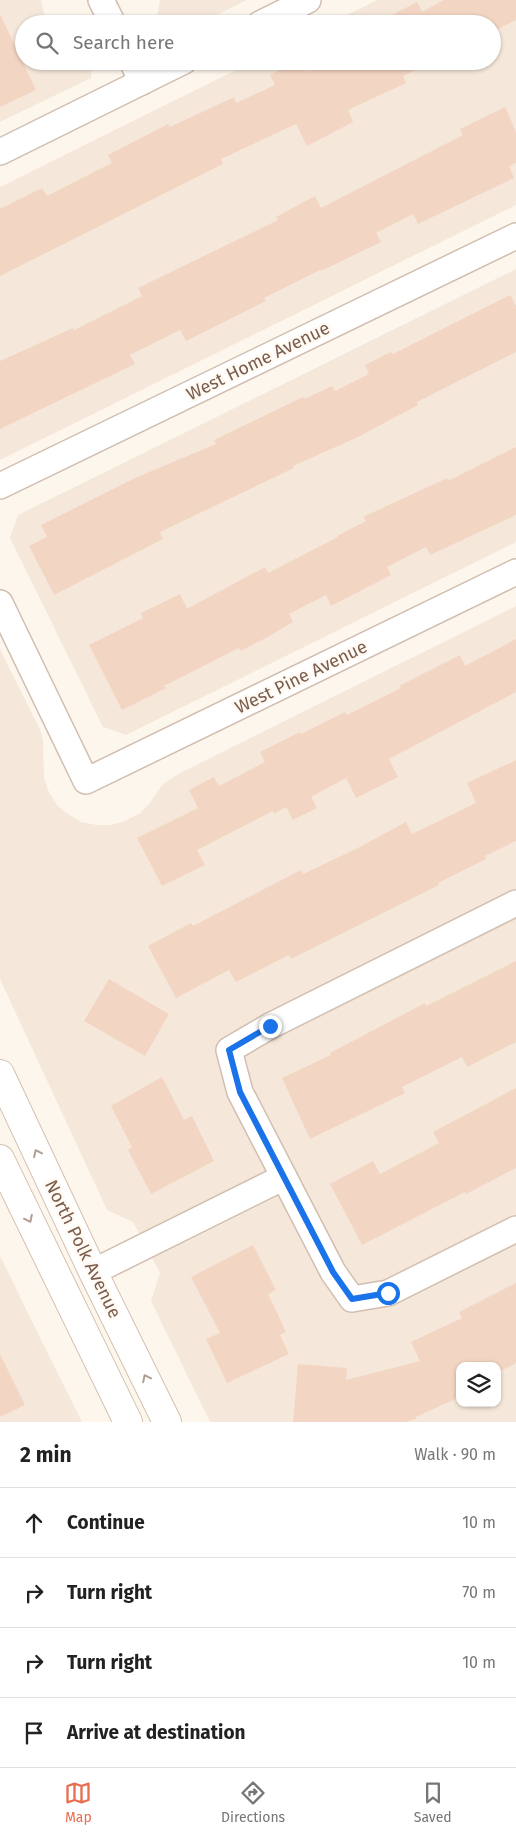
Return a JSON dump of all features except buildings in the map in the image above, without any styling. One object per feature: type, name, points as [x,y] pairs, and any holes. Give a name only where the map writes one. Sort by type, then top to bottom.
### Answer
[{"type":"main road","name":"North Polk Avenue","points":[[0,1074],[93,1272],[167,1422]]},
{"type":"main road","name":"North Polk Avenue","points":[[0,1159],[128,1422]]},
{"type":"street","points":[[101,0],[108,15]]},
{"type":"street","points":[[278,15],[308,0]]},
{"type":"street","points":[[0,152],[137,72]]},
{"type":"street","name":"West Home Avenue","points":[[0,486],[516,236]]},
{"type":"street","name":"West Pine Avenue","points":[[0,603],[86,781],[516,572]]},
{"type":"street","points":[[516,903],[270,1026],[229,1050],[240,1092],[333,1272],[352,1299],[388,1293],[516,1229]]},
{"type":"street","points":[[93,1272],[284,1177]]},
{"type":"shaded area","points":[[0,0],[41,0],[45,15],[15,15],[15,70],[91,70],[91,78],[0,122]]},
{"type":"shaded area","points":[[160,0],[247,0],[217,15],[157,15]]},
{"type":"shaded area","points":[[377,0],[516,0],[516,205],[0,460],[0,187],[236,70],[501,70],[501,15],[347,15]]},
{"type":"shaded area","points":[[516,269],[516,542],[126,735],[103,727],[10,538],[18,515]]},
{"type":"shaded area","points":[[516,606],[516,1422],[210,1422],[151,1301],[160,1273],[133,1222],[107,1210],[0,979],[0,649],[41,732],[44,778],[49,792],[57,805],[81,822],[111,825],[139,814],[149,804],[163,784],[180,773]]},
{"type":"shaded area","points":[[0,1256],[53,1364],[82,1422],[0,1422]]},
{"type":"route","points":[[270,1026],[229,1050],[240,1092],[333,1272],[352,1299],[388,1293]]}]
